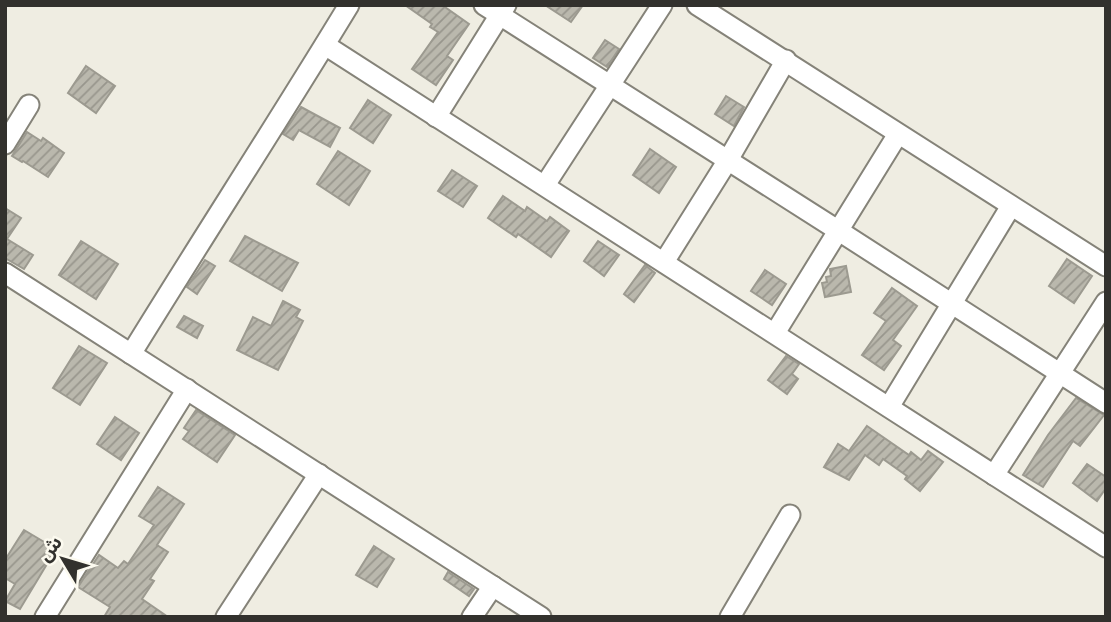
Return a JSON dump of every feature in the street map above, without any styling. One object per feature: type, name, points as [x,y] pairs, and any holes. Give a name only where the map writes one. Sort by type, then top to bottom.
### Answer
[{"type":"street","points":[[131,354],[349,5]]},
{"type":"street","points":[[545,185],[612,86],[662,5]]},
{"type":"street","points":[[697,5],[1106,266]]},
{"type":"street","points":[[436,117],[497,9],[1106,404]]},
{"type":"street","points":[[325,45],[1106,547]]},
{"type":"street","points":[[664,262],[786,60]]},
{"type":"street","points":[[5,144],[29,105]]},
{"type":"street","points":[[775,332],[898,134]]},
{"type":"street","points":[[889,407],[1011,206]]},
{"type":"street","points":[[5,273],[541,617]]},
{"type":"street","points":[[994,475],[1106,302]]},
{"type":"street","points":[[45,617],[187,389]]},
{"type":"street","points":[[226,617],[319,474]]},
{"type":"street","points":[[730,617],[790,514]]},
{"type":"street","points":[[472,617],[493,586]]},
{"type":"building","points":[[405,5],[442,5],[469,24],[447,56],[453,60],[436,85],[412,69],[438,32],[430,27],[432,24]]},
{"type":"building","points":[[545,5],[583,5],[571,22]]},
{"type":"building","points":[[605,40],[619,49],[607,67],[593,58]]},
{"type":"building","points":[[86,66],[115,86],[96,113],[68,93]]},
{"type":"building","points":[[726,96],[744,107],[734,126],[715,114]]},
{"type":"building","points":[[368,100],[391,115],[373,143],[350,128]]},
{"type":"building","points":[[301,107],[340,128],[330,147],[299,130],[293,140],[283,134]]},
{"type":"building","points":[[27,132],[41,141],[43,138],[64,153],[48,177],[12,156]]},
{"type":"building","points":[[650,149],[676,167],[659,193],[633,175]]},
{"type":"building","points":[[338,151],[370,171],[349,205],[317,184]]},
{"type":"building","points":[[452,170],[477,186],[463,207],[438,191]]},
{"type":"building","points":[[503,196],[525,211],[527,207],[547,221],[550,217],[569,231],[551,257],[518,234],[516,237],[488,218]]},
{"type":"building","points":[[5,208],[21,218],[7,239],[33,255],[24,269],[5,258]]},
{"type":"building","points":[[245,236],[298,263],[282,291],[230,261]]},
{"type":"building","points":[[81,241],[118,264],[96,299],[59,275]]},
{"type":"building","points":[[598,241],[619,255],[604,276],[584,261]]},
{"type":"building","points":[[1067,259],[1092,276],[1074,303],[1049,286]]},
{"type":"building","points":[[205,260],[215,266],[197,294],[187,287]]},
{"type":"building","points":[[645,265],[655,273],[634,302],[624,294]]},
{"type":"building","points":[[846,266],[851,292],[825,297],[822,283],[827,282],[826,277],[831,276],[830,269]]},
{"type":"building","points":[[765,270],[786,284],[772,305],[751,291]]},
{"type":"building","points":[[892,288],[917,306],[893,340],[901,346],[884,370],[862,355],[886,321],[874,313]]},
{"type":"building","points":[[283,301],[300,310],[296,317],[303,321],[278,370],[237,350],[253,317],[271,326]]},
{"type":"building","points":[[184,316],[203,326],[197,338],[177,327]]},
{"type":"building","points":[[79,346],[107,363],[80,405],[53,388]]},
{"type":"building","points":[[786,356],[799,364],[792,374],[798,379],[787,394],[768,380]]},
{"type":"building","points":[[1076,398],[1104,415],[1080,446],[1073,441],[1043,487],[1023,475]]},
{"type":"building","points":[[196,410],[235,435],[217,462],[183,439],[189,431],[184,428]]},
{"type":"building","points":[[115,417],[139,433],[121,460],[97,444]]},
{"type":"building","points":[[867,426],[909,455],[911,452],[921,460],[928,451],[943,462],[920,491],[905,479],[907,476],[883,459],[879,465],[865,455],[849,480],[824,467],[838,444],[849,451]]},
{"type":"building","points":[[1087,464],[1106,477],[1106,488],[1097,501],[1073,483]]},
{"type":"building","points":[[158,487],[184,504],[157,545],[168,552],[150,579],[154,581],[142,599],[168,617],[104,617],[110,607],[78,587],[99,555],[118,568],[124,561],[128,564],[154,525],[139,516]]},
{"type":"building","points":[[24,530],[56,549],[20,609],[5,601],[15,584],[5,578],[5,560]]},
{"type":"building","points":[[374,546],[394,559],[377,587],[356,575]]},
{"type":"building","points":[[448,572],[474,589],[469,596],[444,579]]}]
